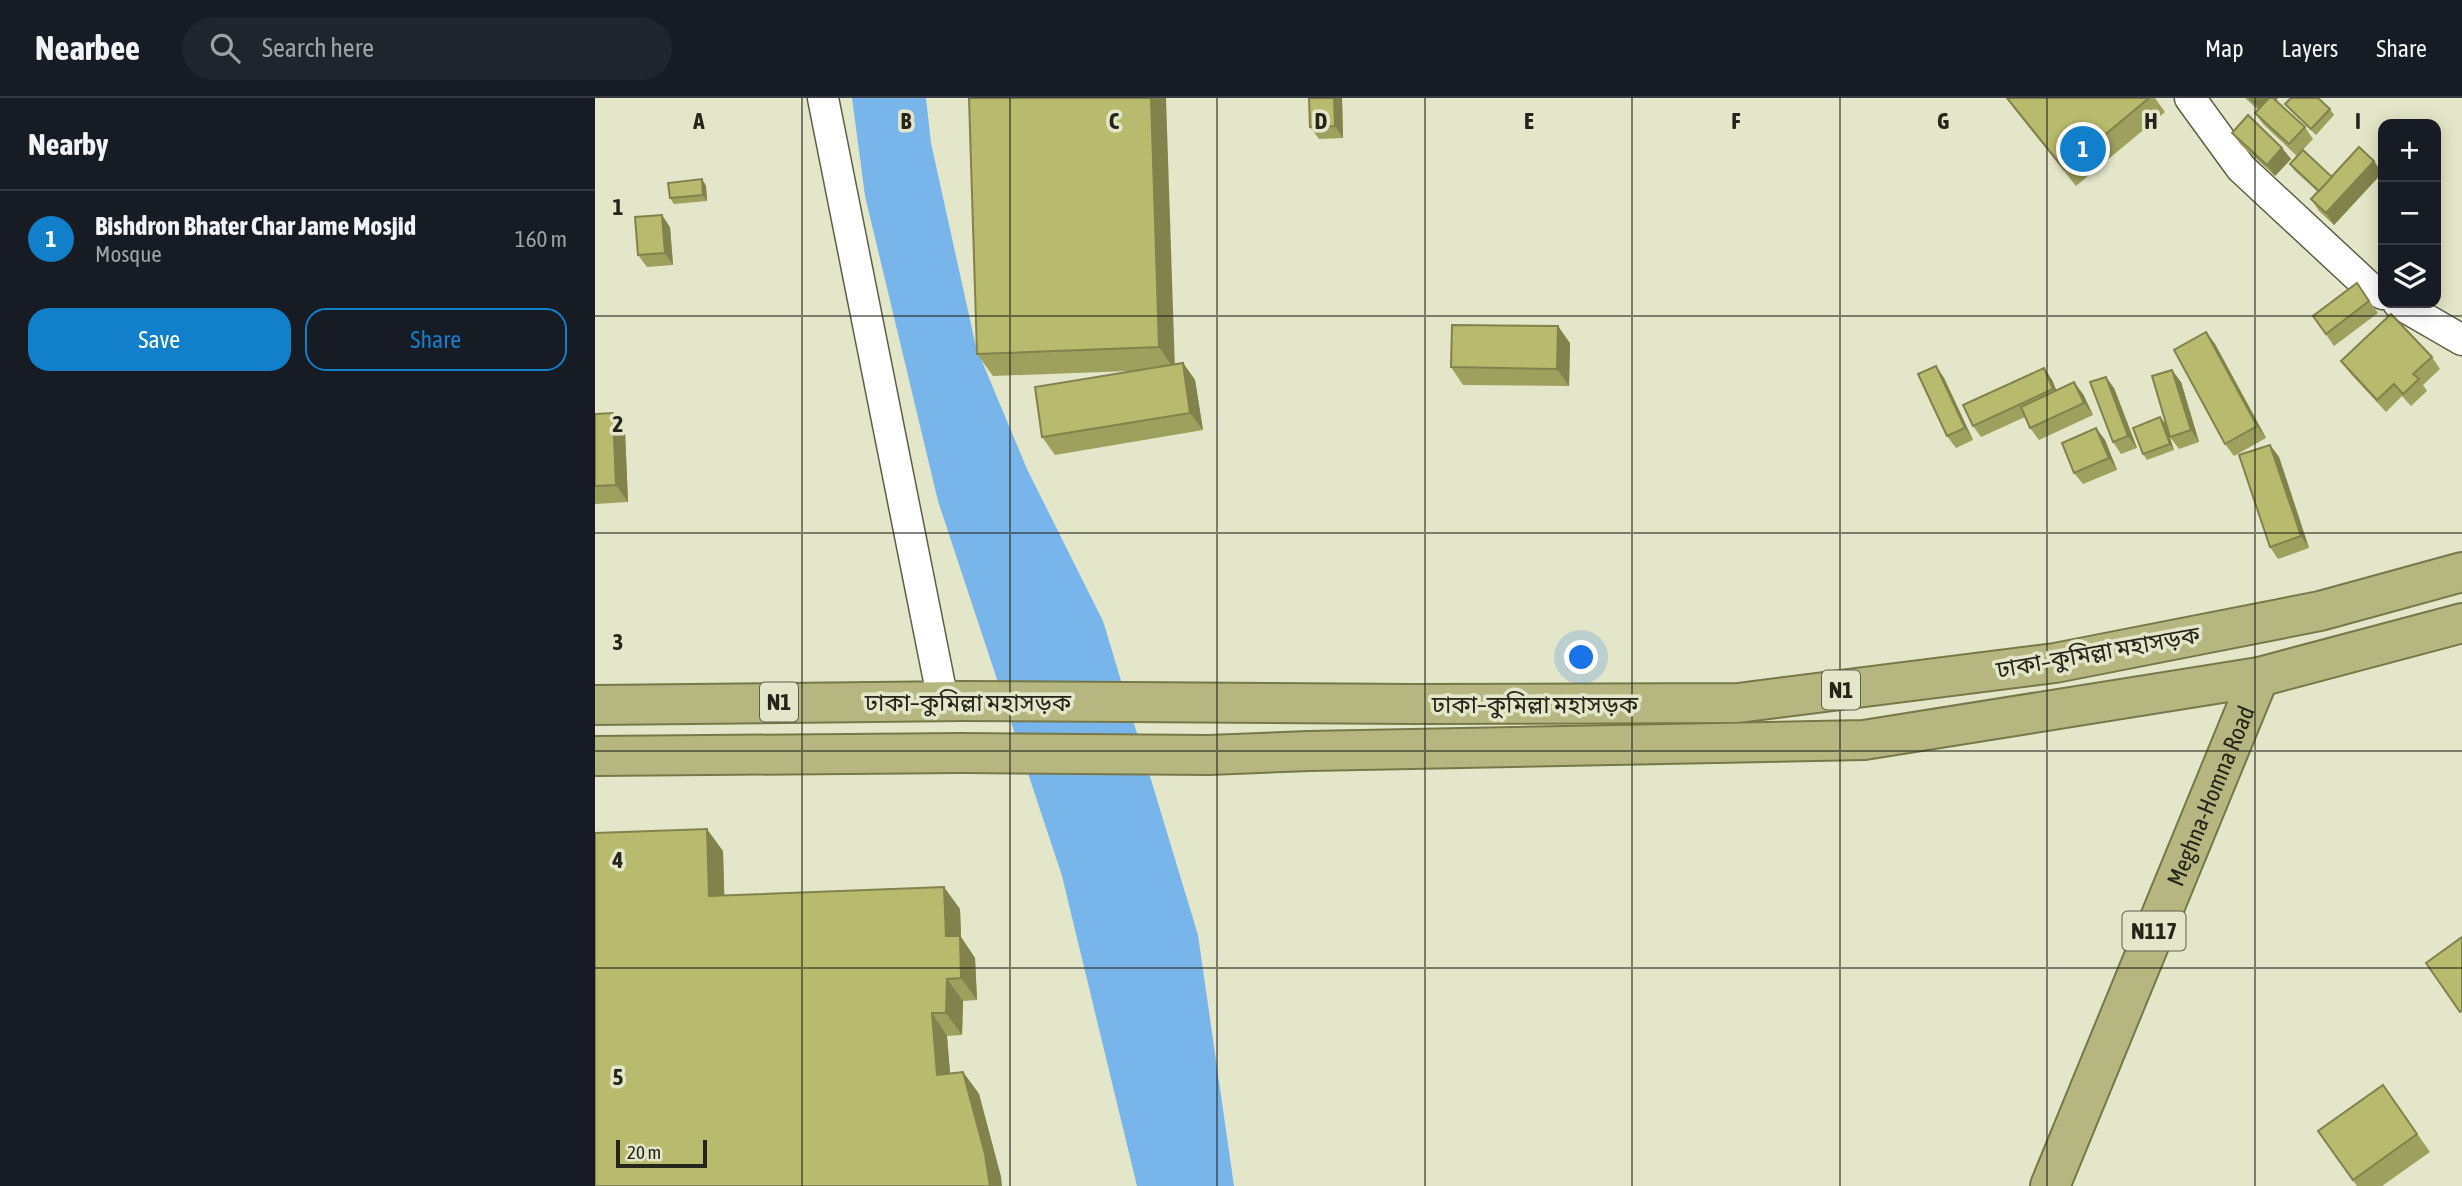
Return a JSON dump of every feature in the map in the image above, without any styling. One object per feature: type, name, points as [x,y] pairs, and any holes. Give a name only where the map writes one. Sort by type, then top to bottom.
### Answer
[{"type":"highway","name":"ঢাকা–কুমিল্লা মহাসড়ক","points":[[595,705],[953,701],[1738,703],[2055,663],[2320,611],[2462,572]]},
{"type":"highway","name":"ঢাকা–কুমিল্লা মহাসড়ক","points":[[595,756],[961,753],[1209,755],[1864,740],[2259,677],[2462,623]]},
{"type":"highway","name":"Meghna-Homna Road","points":[[2050,1186],[2259,677]]},
{"type":"street","points":[[823,98],[953,701]]},
{"type":"street","points":[[2190,98],[2241,168],[2378,292]]},
{"type":"street","points":[[2407,308],[2462,340]]},
{"type":"water","points":[[852,98],[926,98],[931,143],[976,347],[1027,469],[1103,621],[1198,935],[1234,1186],[1137,1186],[1062,876],[938,501],[865,196]]},
{"type":"building","points":[[969,98],[1151,98],[1159,347],[977,354]]},
{"type":"building","points":[[1309,98],[1334,98],[1335,126],[1310,127]]},
{"type":"building","points":[[2007,98],[2149,98],[2064,169]]},
{"type":"building","points":[[2269,98],[2273,98],[2305,127],[2289,144],[2255,113]]},
{"type":"building","points":[[2291,98],[2318,98],[2330,109],[2311,129],[2285,104]]},
{"type":"building","points":[[2248,115],[2282,148],[2267,165],[2232,133]]},
{"type":"building","points":[[2359,147],[2374,161],[2326,213],[2311,199]]},
{"type":"building","points":[[2303,150],[2332,177],[2319,191],[2290,164]]},
{"type":"building","points":[[702,179],[703,195],[670,198],[668,183]]},
{"type":"building","points":[[662,215],[665,253],[638,255],[635,217]]},
{"type":"building","points":[[2357,283],[2369,301],[2326,334],[2313,316]]},
{"type":"building","points":[[2391,314],[2432,357],[2413,374],[2419,379],[2403,394],[2394,384],[2377,400],[2341,361]]},
{"type":"building","points":[[1452,325],[1558,326],[1557,369],[1451,367]]},
{"type":"building","points":[[2206,332],[2257,426],[2225,444],[2174,350]]},
{"type":"building","points":[[1183,363],[1190,413],[1042,437],[1035,387]]},
{"type":"building","points":[[1936,366],[1965,428],[1947,436],[1918,374]]},
{"type":"building","points":[[2044,368],[2053,389],[1973,426],[1963,405]]},
{"type":"building","points":[[2172,370],[2191,430],[2170,437],[2152,376]]},
{"type":"building","points":[[2106,377],[2128,436],[2113,442],[2090,382]]},
{"type":"building","points":[[2074,382],[2084,403],[2030,428],[2021,407]]},
{"type":"building","points":[[613,413],[616,485],[595,486],[595,414]]},
{"type":"building","points":[[2160,417],[2170,444],[2143,454],[2133,428]]},
{"type":"building","points":[[2096,428],[2109,458],[2074,473],[2062,443]]},
{"type":"building","points":[[2270,445],[2301,536],[2270,547],[2239,455]]},
{"type":"building","points":[[707,829],[709,896],[944,887],[946,936],[960,936],[961,978],[947,979],[946,1013],[932,1013],[937,1075],[963,1072],[985,1154],[990,1186],[595,1186],[595,833]]},
{"type":"building","points":[[2462,937],[2462,1011],[2460,1012],[2426,963]]},
{"type":"building","points":[[2383,1085],[2417,1134],[2353,1180],[2318,1131]]},
{"type":"place","name":"Bishdron Bhater Char Jame Mosjid","points":[[2083,149]]}]
